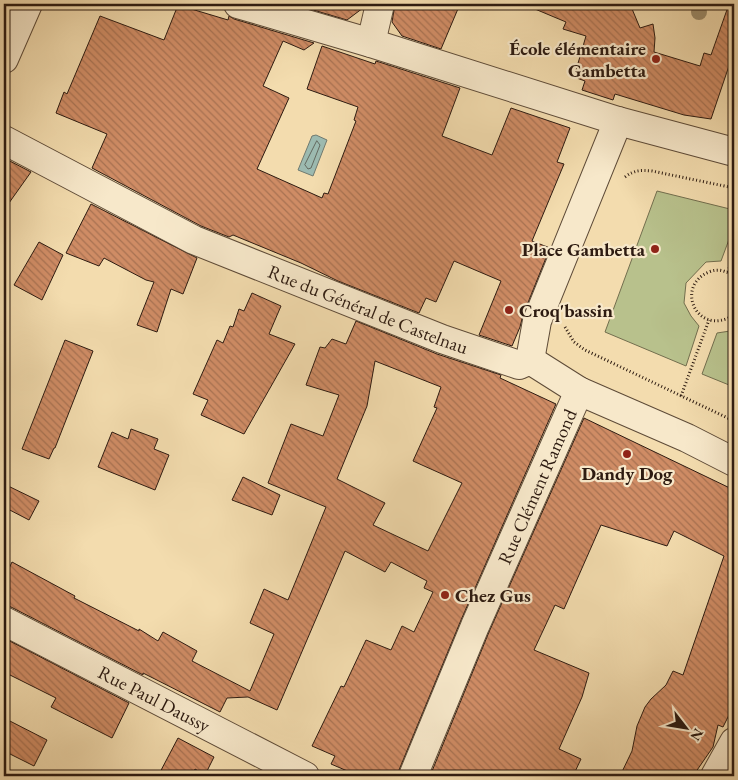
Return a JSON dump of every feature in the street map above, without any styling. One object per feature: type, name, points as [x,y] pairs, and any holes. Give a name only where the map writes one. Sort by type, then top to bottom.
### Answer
[{"type":"street","points":[[4,59],[28,4]]},
{"type":"street","points":[[238,4],[618,121],[734,152]]},
{"type":"street","points":[[372,44],[380,4]]},
{"type":"street","points":[[618,121],[537,320],[530,360],[579,391],[687,438],[734,462]]},
{"type":"street","name":"Rue du Général de Castelnau","points":[[4,140],[194,240],[442,338],[519,366],[530,360]]},
{"type":"street","name":"Rue Clément Ramond","points":[[413,776],[475,626],[579,391]]},
{"type":"street","name":"Rue Paul Daussy","points":[[4,621],[305,776]]},
{"type":"street","points":[[715,776],[734,742]]},
{"type":"path","points":[[620,182],[626,176],[638,170],[652,171],[734,188]]},
{"type":"path","points":[[728,272],[734,252]]},
{"type":"path","points":[[734,276],[728,272],[711,271],[697,280],[693,286],[692,303],[696,310],[709,320],[718,322],[734,315]]},
{"type":"path","points":[[564,319],[569,335],[579,346],[734,421]]},
{"type":"path","points":[[681,396],[709,320]]},
{"type":"green space","points":[[657,191],[734,210],[734,226],[721,261],[706,262],[686,283],[684,303],[699,326],[686,366],[605,332]]},
{"type":"green space","points":[[734,329],[734,387],[702,374],[717,333]]},
{"type":"water","points":[[316,135],[327,140],[313,176],[298,170],[312,136]]},
{"type":"building","points":[[293,4],[364,4],[363,8],[347,20]]},
{"type":"building","points":[[395,4],[460,4],[441,49],[402,36],[392,22]]},
{"type":"building","name":"École élémentaire Gambetta","points":[[523,4],[630,4],[640,28],[653,24],[654,52],[700,66],[704,53],[711,55],[729,4],[734,4],[734,51],[711,119],[684,115],[615,94],[613,100],[582,90],[585,81],[574,77],[586,36],[563,29],[566,22]]},
{"type":"building","points":[[178,5],[228,20],[229,16],[314,43],[304,50],[283,41],[263,86],[289,98],[257,169],[322,198],[324,193],[328,194],[356,121],[354,120],[358,107],[307,89],[322,46],[375,64],[376,61],[460,88],[442,136],[492,155],[511,108],[570,128],[557,162],[564,164],[532,241],[550,248],[512,346],[479,335],[501,281],[454,261],[436,302],[426,298],[419,313],[338,281],[301,263],[233,235],[229,237],[201,226],[92,168],[107,134],[56,113],[64,92],[67,94],[100,16],[164,40]]},
{"type":"building","points":[[4,158],[31,172],[4,210]]},
{"type":"building","points":[[91,204],[197,258],[183,294],[171,289],[157,332],[137,325],[154,282],[146,280],[104,258],[99,266],[66,253]]},
{"type":"building","points":[[39,242],[63,255],[42,300],[14,285]]},
{"type":"building","points":[[252,293],[281,306],[269,334],[295,344],[244,434],[201,415],[208,400],[193,394],[217,340],[223,343],[230,326],[233,327],[239,309],[244,311]]},
{"type":"building","points":[[356,321],[437,354],[501,375],[500,378],[556,404],[461,620],[398,776],[359,776],[331,764],[335,756],[312,746],[341,686],[344,687],[366,640],[391,650],[402,626],[414,632],[433,592],[424,588],[427,581],[391,562],[385,572],[345,551],[277,710],[248,697],[227,698],[220,712],[4,605],[4,579],[12,562],[75,596],[74,598],[139,631],[139,629],[158,641],[163,632],[197,651],[192,661],[250,691],[274,634],[250,623],[264,589],[288,600],[326,507],[268,483],[291,424],[323,436],[339,395],[306,385],[320,347],[325,348],[332,339],[346,344]],"holes":[[[375,361],[441,387],[434,407],[437,408],[413,461],[462,483],[428,551],[373,525],[385,503],[337,479],[367,406]]]},
{"type":"building","points":[[65,340],[93,351],[49,459],[22,449]]},
{"type":"building","points":[[584,418],[734,490],[734,705],[723,727],[718,725],[713,747],[693,776],[620,776],[632,751],[637,726],[645,707],[666,685],[673,671],[683,675],[724,556],[674,531],[667,546],[601,525],[564,609],[555,605],[534,650],[589,673],[582,697],[559,749],[581,759],[573,776],[430,776],[489,632]]},
{"type":"building","points":[[131,429],[158,439],[154,449],[169,455],[155,490],[98,467],[112,432],[128,439]]},
{"type":"building","points":[[243,477],[280,495],[272,515],[232,500]]},
{"type":"building","points":[[4,484],[39,501],[29,520],[4,507]]},
{"type":"building","points":[[4,638],[129,703],[112,738],[51,707],[56,698],[4,672]]},
{"type":"building","points":[[4,718],[47,740],[34,766],[4,751]]},
{"type":"building","points":[[178,738],[214,757],[205,775],[195,769],[192,776],[158,776]]},
{"type":"place","name":"École élémentaire Gambetta","points":[[656,59]]},
{"type":"place","name":"Place Gambetta","points":[[655,249]]},
{"type":"place","name":"Croq'bassin","points":[[509,310]]},
{"type":"place","name":"Dandy Dog","points":[[627,454]]},
{"type":"place","name":"Chez Gus","points":[[445,595]]}]
